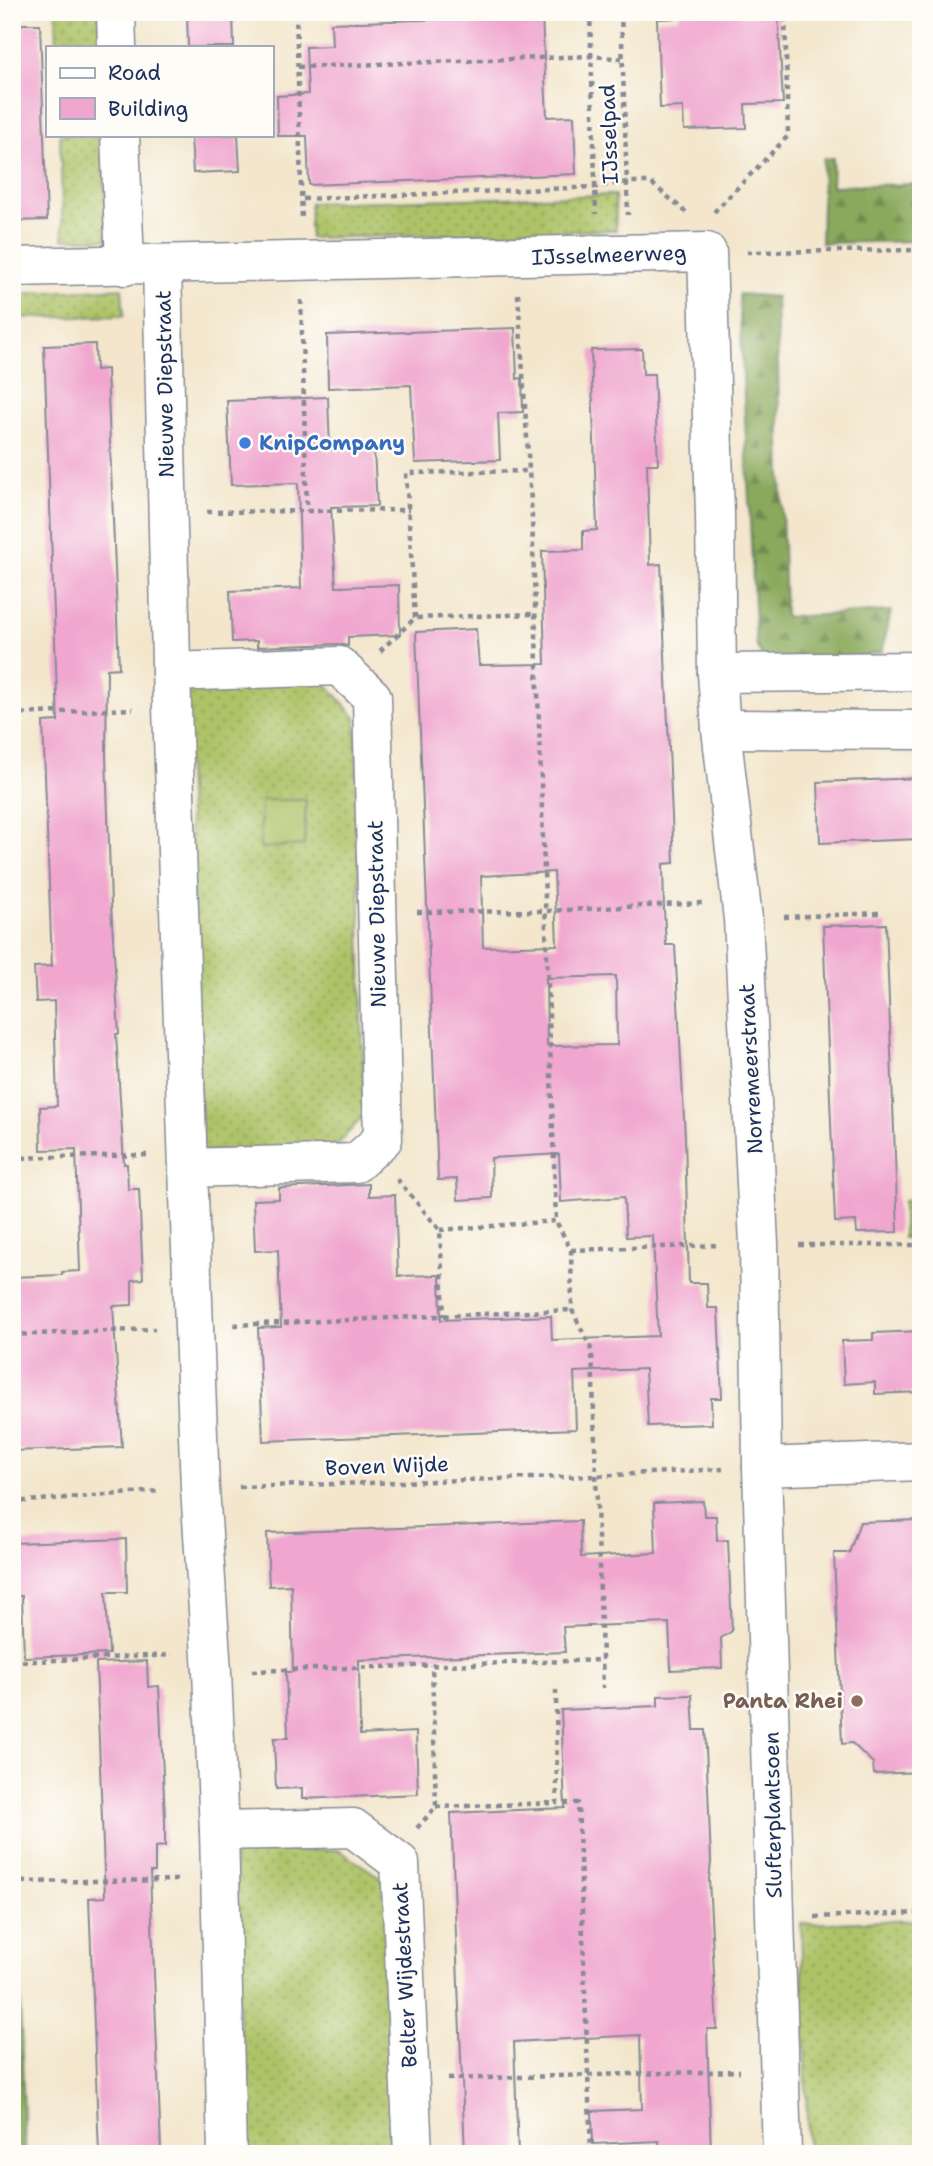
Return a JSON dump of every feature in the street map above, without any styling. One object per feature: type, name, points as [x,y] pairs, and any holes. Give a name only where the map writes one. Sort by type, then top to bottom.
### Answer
[{"type":"street","points":[[116,12],[117,46]]},
{"type":"street","points":[[120,136],[125,266]]},
{"type":"street","name":"IJsselmeerweg","points":[[12,267],[708,252],[717,673]]},
{"type":"street","name":"Nieuwe Diepstraat","points":[[162,264],[172,690],[200,1488]]},
{"type":"street","points":[[172,690],[339,667],[351,678]]},
{"type":"street","points":[[717,673],[921,671]]},
{"type":"street","name":"Norremeerstraat","points":[[717,673],[721,729],[743,910],[759,1244],[762,1466]]},
{"type":"street","name":"Nieuwe Diepstraat","points":[[351,678],[372,697],[383,1139],[371,1149]]},
{"type":"street","points":[[721,729],[921,730]]},
{"type":"street","points":[[188,1161],[356,1163],[371,1149]]},
{"type":"street","points":[[762,1466],[921,1461]]},
{"type":"street","name":"Slufterplantsoen","points":[[762,1466],[782,2154]]},
{"type":"street","points":[[200,1488],[212,1663],[219,1831],[227,2154]]},
{"type":"street","name":"Belter Wijdestraat","points":[[219,1831],[354,1828],[400,1863],[413,2154]]},
{"type":"path","points":[[590,12],[596,187],[614,254]]},
{"type":"path","name":"IJsselpad","points":[[614,254],[627,182],[621,12]]},
{"type":"path","points":[[711,215],[788,136],[785,12]]},
{"type":"path","points":[[298,66],[592,56],[622,59]]},
{"type":"path","points":[[303,199],[596,187],[627,182],[650,182],[692,216]]},
{"type":"path","points":[[708,252],[921,250]]},
{"type":"path","points":[[516,257],[530,471],[556,1222],[571,1250],[572,1310],[592,1351],[603,1688]]},
{"type":"path","points":[[415,618],[407,473],[530,471]]},
{"type":"path","points":[[168,513],[409,510]]},
{"type":"path","points":[[351,678],[415,618],[535,614]]},
{"type":"path","points":[[12,713],[172,690]]},
{"type":"path","points":[[378,912],[743,910],[881,913]]},
{"type":"path","points":[[371,1149],[440,1230],[444,1316]]},
{"type":"path","points":[[12,1158],[188,1161]]},
{"type":"path","points":[[440,1230],[556,1222]]},
{"type":"path","points":[[12,1335],[572,1310]]},
{"type":"path","name":"Boven Wijde","points":[[12,1502],[200,1488],[595,1476],[762,1466]]},
{"type":"path","points":[[12,1662],[432,1665],[602,1660]]},
{"type":"path","points":[[391,1857],[436,1807],[432,1665]]},
{"type":"path","points":[[555,1690],[557,1803]]},
{"type":"path","points":[[436,1807],[578,1803],[591,2154]]},
{"type":"path","points":[[12,1882],[219,1880]]},
{"type":"path","points":[[775,1918],[921,1913]]},
{"type":"path","points":[[410,2080],[780,2070]]},
{"type":"green space","points":[[56,12],[99,12],[100,46],[57,46]]},
{"type":"green space","points":[[60,136],[103,136],[107,239],[63,239]]},
{"type":"green space","points":[[833,158],[832,186],[921,184],[921,241],[821,243],[823,159]]},
{"type":"green space","points":[[615,195],[616,230],[310,238],[310,203]]},
{"type":"green space","points":[[122,288],[124,316],[12,318],[12,294]]},
{"type":"green space","points":[[739,294],[776,297],[785,617],[891,611],[882,652],[858,657],[763,659],[756,645]]},
{"type":"green space","points":[[324,681],[356,718],[364,1115],[332,1151],[202,1151],[184,688]]},
{"type":"green space","points":[[261,800],[306,800],[304,845],[260,848]]},
{"type":"green space","points":[[921,1200],[921,1238],[903,1238],[903,1201]]},
{"type":"green space","points":[[12,1731],[25,2154],[12,2154]]},
{"type":"green space","points":[[339,1850],[386,1881],[396,2154],[243,2154],[234,1851]]},
{"type":"green space","points":[[921,1920],[921,2154],[808,2154],[801,1924]]},
{"type":"building","points":[[187,12],[233,12],[234,46],[188,46]]},
{"type":"building","points":[[679,12],[741,12],[741,16],[778,14],[783,103],[745,104],[746,128],[684,130],[683,107],[660,108],[657,19],[679,18]]},
{"type":"building","points":[[542,16],[547,117],[574,116],[576,174],[309,185],[307,136],[278,136],[277,96],[308,94],[306,47],[332,46],[331,23]]},
{"type":"building","points":[[12,24],[40,24],[47,220],[12,221]]},
{"type":"building","points":[[191,136],[238,136],[240,171],[193,173]]},
{"type":"building","points":[[515,328],[517,379],[522,378],[523,412],[498,413],[500,460],[415,463],[411,385],[328,388],[327,335]]},
{"type":"building","points":[[95,344],[96,370],[107,369],[119,668],[107,669],[106,755],[119,1034],[116,1034],[124,1164],[127,1164],[128,1189],[139,1189],[143,1279],[132,1280],[132,1305],[113,1306],[122,1447],[12,1451],[12,1277],[62,1275],[62,1272],[80,1271],[76,1149],[41,1150],[40,1107],[57,1106],[54,1001],[36,1002],[34,967],[52,966],[43,722],[58,721],[44,346]]},
{"type":"building","points":[[642,349],[643,374],[654,374],[658,464],[647,464],[650,565],[661,564],[674,863],[663,864],[666,945],[675,945],[689,1283],[707,1283],[708,1308],[718,1308],[722,1398],[711,1398],[712,1424],[648,1426],[645,1369],[574,1372],[576,1429],[263,1441],[258,1328],[281,1327],[278,1250],[255,1251],[253,1200],[279,1199],[279,1188],[369,1184],[369,1196],[395,1195],[398,1276],[440,1275],[441,1320],[551,1316],[552,1340],[658,1336],[653,1236],[626,1237],[624,1197],[561,1202],[559,1154],[491,1158],[492,1198],[458,1200],[457,1179],[438,1180],[416,632],[476,629],[479,665],[545,664],[542,551],[583,550],[583,531],[597,530],[591,350]],"holes":[[[554,872],[557,945],[483,947],[481,876]],[[616,976],[617,1045],[547,1046],[546,978]]]},
{"type":"building","points":[[328,397],[330,450],[374,449],[377,506],[331,507],[336,587],[399,585],[400,635],[348,637],[348,646],[338,644],[257,647],[257,641],[232,642],[230,591],[301,588],[298,483],[231,485],[227,401]]},
{"type":"building","points":[[921,778],[921,839],[820,843],[818,782]]},
{"type":"building","points":[[886,924],[898,1232],[857,1233],[856,1221],[835,1222],[823,926]]},
{"type":"building","points":[[921,1331],[921,1392],[875,1394],[875,1382],[844,1384],[842,1341],[873,1340],[873,1333]]},
{"type":"building","points":[[703,1501],[704,1516],[716,1516],[717,1541],[728,1540],[732,1631],[721,1638],[722,1668],[671,1670],[669,1623],[563,1627],[565,1652],[359,1660],[360,1735],[416,1732],[418,1794],[302,1799],[302,1788],[276,1789],[274,1738],[288,1738],[286,1672],[293,1672],[291,1585],[269,1586],[267,1533],[580,1521],[581,1557],[656,1553],[654,1503]]},
{"type":"building","points":[[921,1520],[921,1772],[874,1774],[873,1763],[852,1743],[842,1744],[834,1553],[849,1553],[860,1522]]},
{"type":"building","points":[[126,1539],[127,1592],[106,1592],[109,1654],[24,1657],[22,1596],[12,1596],[12,1543]]},
{"type":"building","points":[[147,1661],[148,1687],[159,1686],[165,1819],[165,1846],[155,1847],[155,1872],[150,1872],[161,2150],[150,2151],[150,2154],[99,2154],[89,1898],[105,1897],[96,1663]]},
{"type":"building","points":[[692,1695],[694,1730],[705,1730],[708,1788],[711,1862],[709,1879],[717,2029],[707,2029],[711,2154],[659,2154],[659,2141],[593,2144],[592,2111],[642,2109],[640,2035],[514,2042],[518,2154],[465,2154],[451,1813],[565,1808],[561,1710],[658,1706],[658,1696]]},
{"type":"place","name":"KnipCompany","points":[[245,443]]},
{"type":"place","name":"Panta Rhei","points":[[857,1701]]}]
